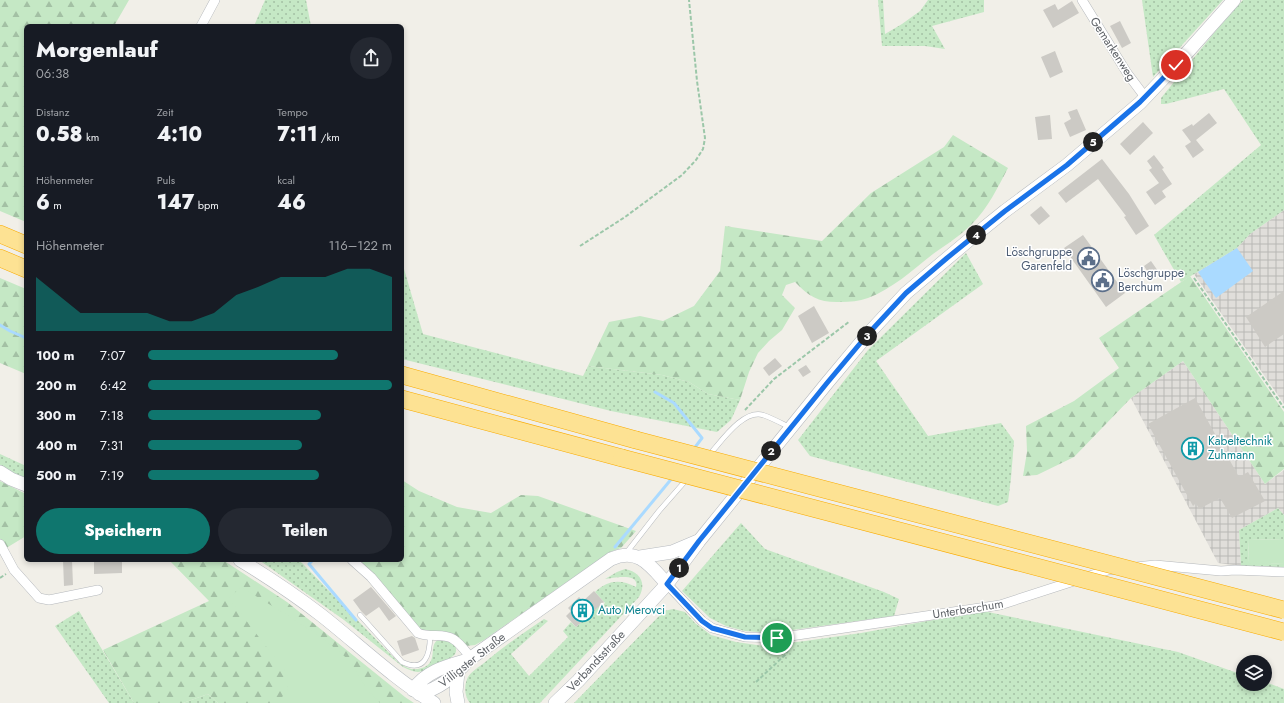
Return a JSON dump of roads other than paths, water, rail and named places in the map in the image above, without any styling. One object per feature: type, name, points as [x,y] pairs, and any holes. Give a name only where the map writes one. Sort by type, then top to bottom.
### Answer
[{"type":"highway","points":[[0,234],[24,244]]},
{"type":"highway","points":[[0,258],[24,268]]},
{"type":"highway","points":[[404,376],[636,440],[1284,610]]},
{"type":"highway","points":[[404,400],[1284,632]]},
{"type":"main road","name":"Verbandsstraße","points":[[555,703],[578,681],[667,584],[699,541],[790,428],[868,334],[906,293],[1005,211],[1067,165],[1145,97],[1176,65],[1234,0]]},
{"type":"main road","points":[[0,472],[11,479],[24,484]]},
{"type":"main road","name":"Villigster Straße","points":[[416,692],[430,691],[458,672],[470,659],[610,559],[619,555],[640,557],[655,556],[672,552],[699,541]]},
{"type":"main road","points":[[640,557],[667,584]]},
{"type":"main road","points":[[243,562],[270,578],[320,614],[416,692],[434,703]]},
{"type":"main road","points":[[416,692],[424,677],[445,667],[470,659]]},
{"type":"main road","points":[[458,672],[456,692],[458,703]]},
{"type":"street","points":[[202,24],[215,0]]},
{"type":"street","name":"Gemarkenweg","points":[[1082,0],[1127,73],[1145,97]]},
{"type":"street","points":[[0,544],[14,570],[39,598],[49,600],[98,590]]},
{"type":"street","points":[[354,562],[371,577],[418,633],[430,636],[453,638],[470,659]]},
{"type":"street","name":"Unterberchum","points":[[667,584],[702,621],[712,628],[745,637],[777,638],[1000,605],[1108,570],[1155,565],[1221,571],[1235,570],[1284,572]]},
{"type":"lane","points":[[700,464],[737,423],[749,417],[762,415],[790,428]]},
{"type":"lane","points":[[624,555],[659,511],[695,470]]},
{"type":"lane","points":[[360,615],[402,662],[409,665],[416,666],[426,659],[429,653],[430,636]]},
{"type":"water","points":[[1237,248],[1253,271],[1216,298],[1198,272]]},
{"type":"waterway","points":[[0,325],[24,337]]},
{"type":"waterway","points":[[655,392],[674,403],[702,438],[693,450]]},
{"type":"waterway","points":[[615,547],[673,477]]},
{"type":"waterway","points":[[311,562],[309,564],[356,620]]},
{"type":"place","name":"Löschgruppe Garenfeld","points":[[1088,259]]},
{"type":"place","name":"Löschgruppe Berchum","points":[[1102,280]]},
{"type":"place","name":"Kabeltechnik Zuhmann","points":[[1192,448]]},
{"type":"place","name":"Auto Merovci","points":[[583,610]]}]
